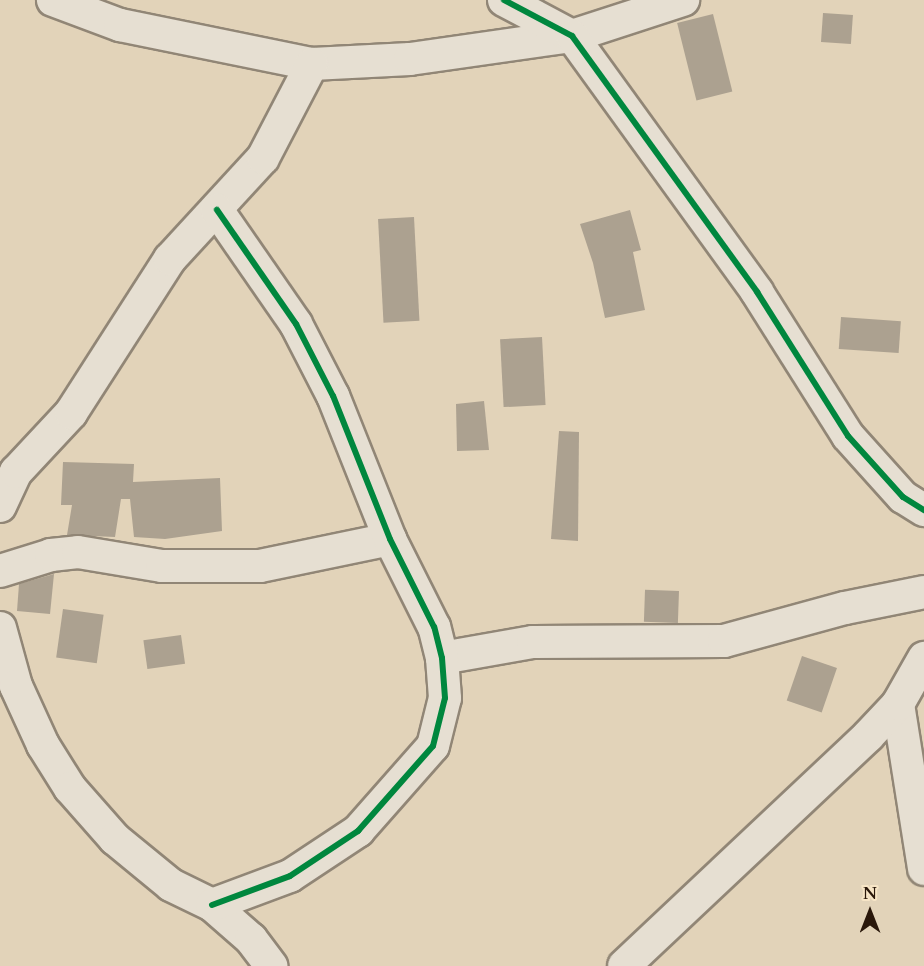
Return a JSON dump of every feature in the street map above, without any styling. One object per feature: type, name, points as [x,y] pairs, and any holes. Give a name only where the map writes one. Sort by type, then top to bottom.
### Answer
[{"type":"street","points":[[53,0],[120,25],[312,63],[410,59],[572,36],[683,0]]},
{"type":"street","points":[[504,0],[572,36],[758,292],[848,436],[903,497],[924,510]]},
{"type":"street","points":[[0,504],[16,472],[72,413],[170,259],[263,158],[312,63]]},
{"type":"street","points":[[212,905],[290,876],[358,831],[433,746],[445,698],[442,658],[434,627],[390,539],[333,396],[296,324],[217,210]]},
{"type":"street","points":[[0,571],[51,555],[78,552],[162,566],[260,566],[390,539]]},
{"type":"street","points":[[442,658],[533,642],[724,640],[845,608],[924,592]]},
{"type":"street","points":[[0,628],[16,686],[43,745],[70,788],[115,839],[171,885],[212,905],[251,939],[272,966]]},
{"type":"street","points":[[624,966],[898,704],[924,658]]},
{"type":"street","points":[[898,704],[924,869]]},
{"type":"building","points":[[823,13],[853,15],[851,44],[821,42]]},
{"type":"building","points":[[713,14],[732,92],[696,101],[677,23]]},
{"type":"building","points":[[630,210],[641,250],[633,252],[645,310],[605,318],[593,263],[580,224]]},
{"type":"building","points":[[414,217],[419,321],[383,323],[378,219]]},
{"type":"building","points":[[841,317],[901,321],[899,353],[839,349]]},
{"type":"building","points":[[542,337],[546,405],[504,407],[500,339]]},
{"type":"building","points":[[484,401],[489,450],[457,451],[456,404]]},
{"type":"building","points":[[559,431],[579,432],[578,541],[551,539]]},
{"type":"building","points":[[63,462],[134,464],[133,482],[220,478],[222,531],[165,539],[134,537],[130,499],[121,499],[115,537],[67,535],[72,505],[61,505]]},
{"type":"building","points":[[54,574],[50,614],[17,611],[19,584]]},
{"type":"building","points":[[645,590],[679,591],[678,623],[644,622]]},
{"type":"building","points":[[63,609],[104,615],[97,663],[56,658]]},
{"type":"building","points":[[181,635],[185,664],[147,669],[143,640]]},
{"type":"building","points":[[802,656],[837,668],[822,712],[787,700]]},
{"type":"cycle path","points":[[504,0],[572,36],[757,292],[848,436],[903,497],[924,510]]},
{"type":"cycle path","points":[[212,905],[290,876],[358,831],[433,746],[445,698],[442,658],[434,627],[390,539],[333,396],[296,324],[217,210]]}]
